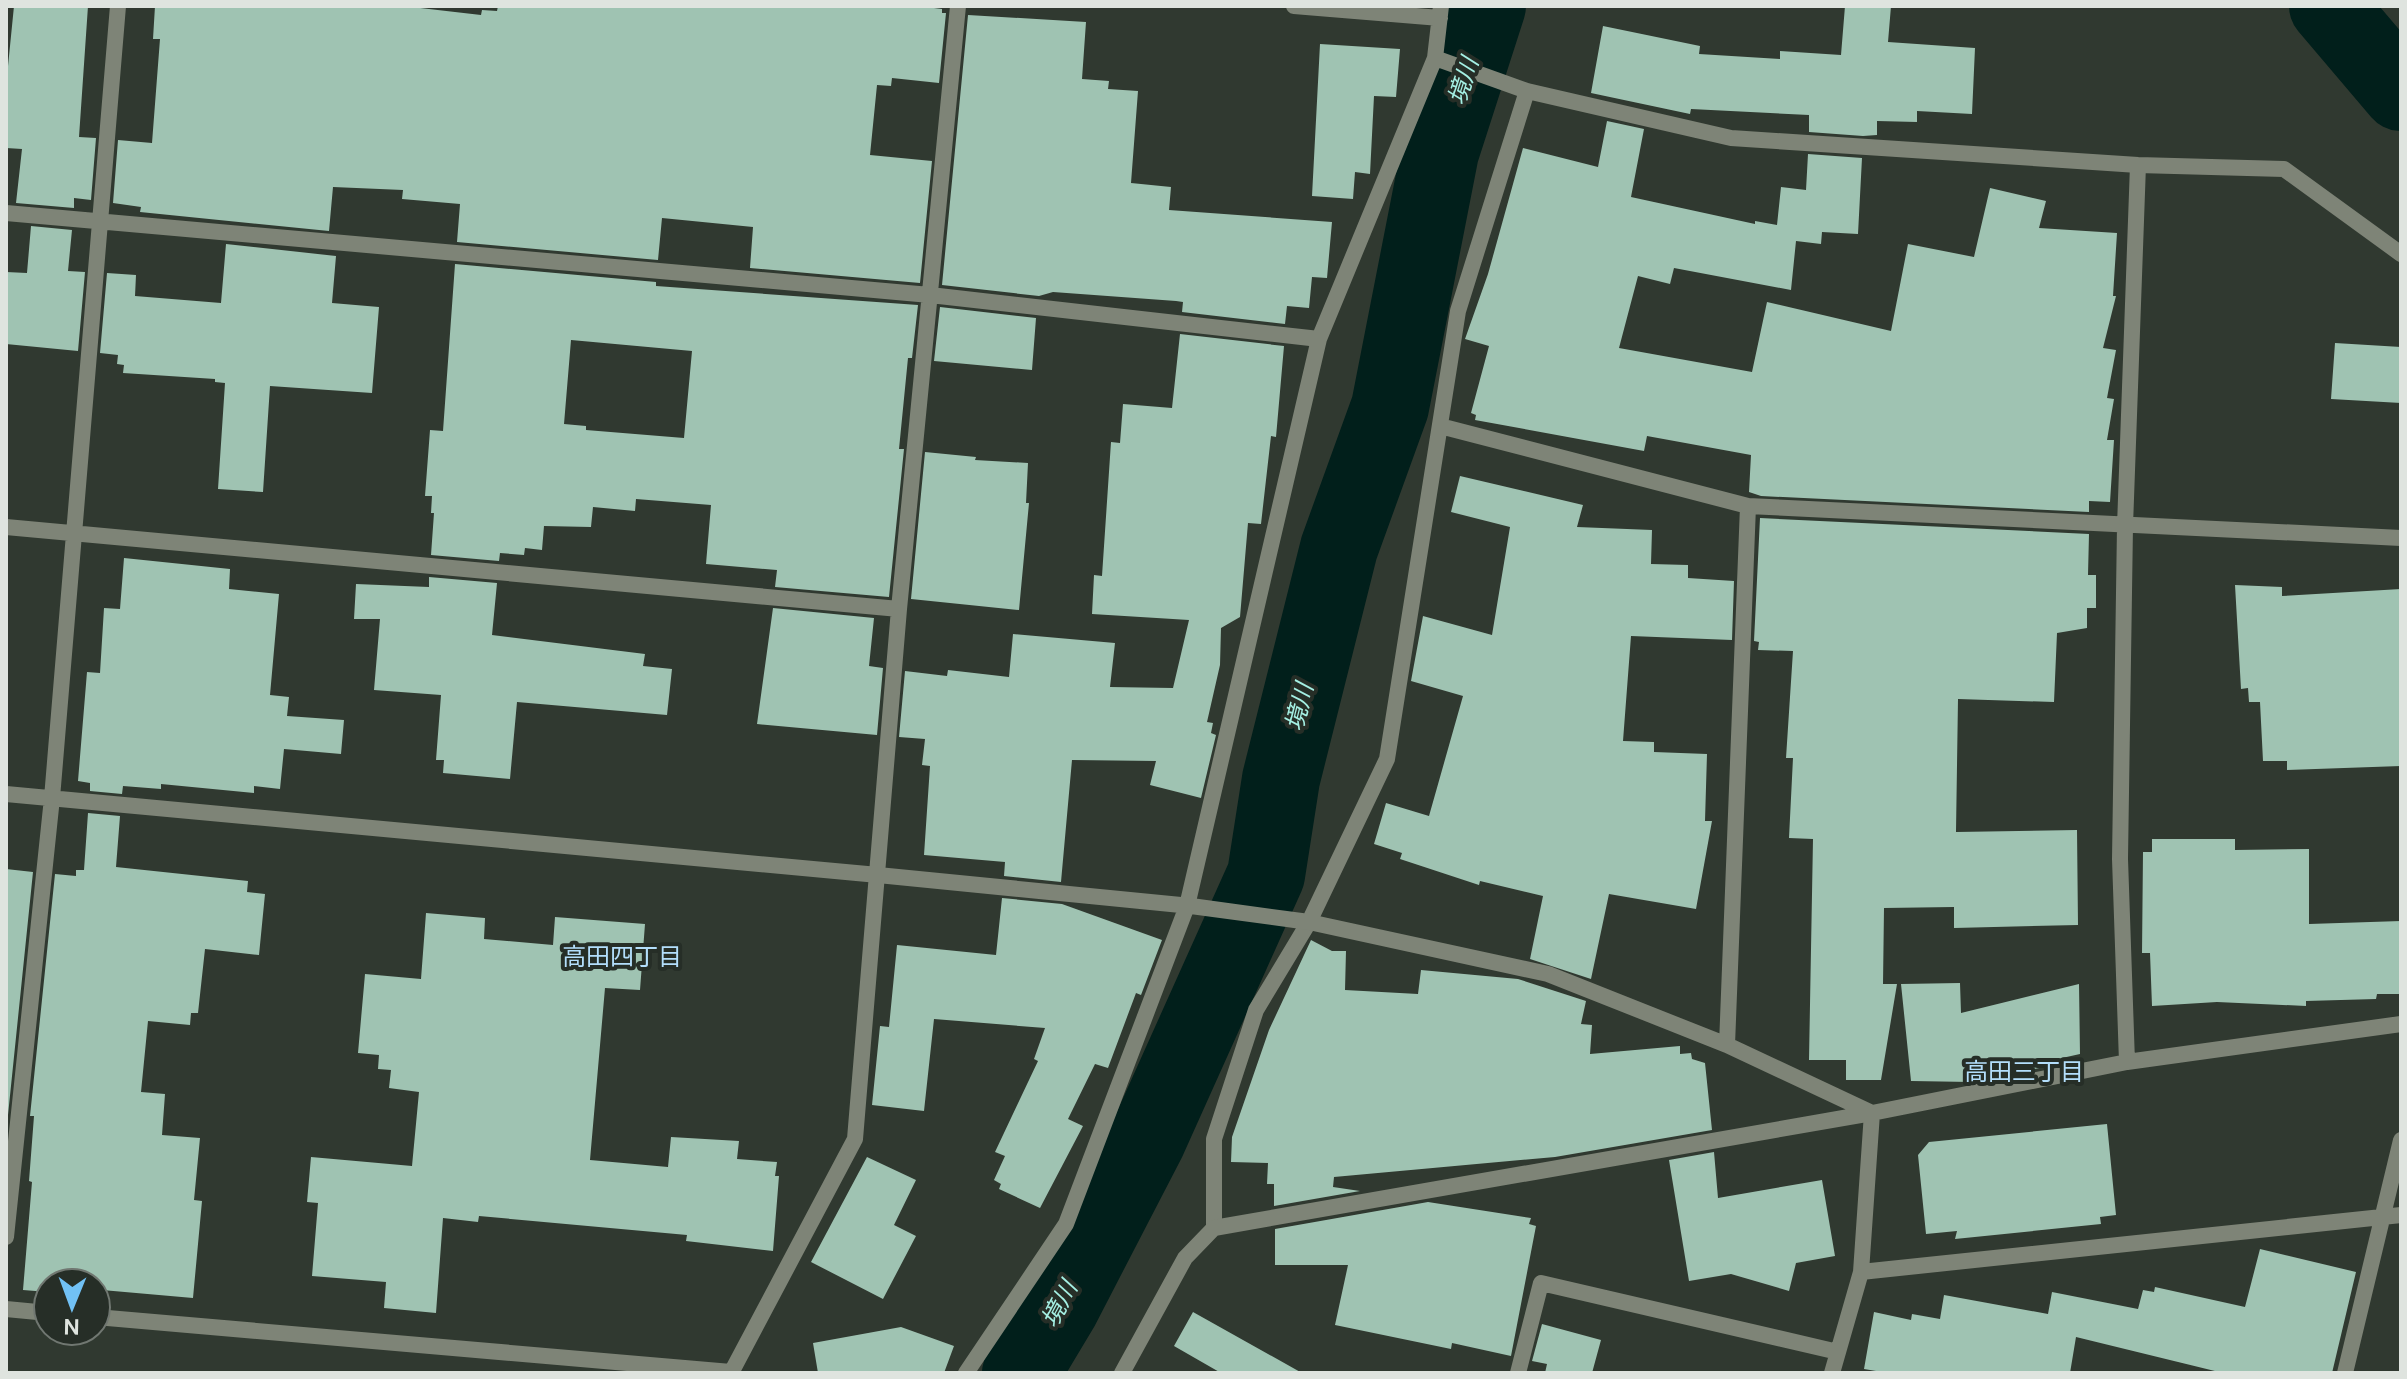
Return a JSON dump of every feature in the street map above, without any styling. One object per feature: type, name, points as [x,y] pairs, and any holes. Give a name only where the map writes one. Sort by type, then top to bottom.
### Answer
[{"type":"street","points":[[6,1237],[52,798],[118,6]]},
{"type":"street","points":[[112,1318],[731,1372],[855,1139],[899,609],[958,6]]},
{"type":"street","points":[[966,1373],[1066,1224],[1189,906],[1319,339],[1435,58],[1440,12],[1294,6]]},
{"type":"street","points":[[1435,58],[1527,91],[1731,138],[2138,165],[2284,169],[2401,254]]},
{"type":"street","points":[[1214,1228],[1214,1139],[1256,1010],[1309,922],[1387,759],[1458,311],[1527,91]]},
{"type":"street","points":[[2127,1062],[2120,859],[2125,526],[2138,165]]},
{"type":"street","points":[[6,213],[930,295],[1319,339]]},
{"type":"street","points":[[1440,426],[1748,506],[2401,538]]},
{"type":"street","points":[[1727,1045],[1748,506]]},
{"type":"street","points":[[6,527],[899,609]]},
{"type":"street","points":[[6,794],[878,875],[1189,906],[1309,922],[1548,974],[1727,1045],[1872,1113]]},
{"type":"street","points":[[1122,1373],[1185,1258],[1214,1228],[1872,1113],[2127,1062],[2401,1024]]},
{"type":"street","points":[[1832,1373],[1861,1272],[1872,1113]]},
{"type":"street","points":[[2345,1373],[2380,1217],[2401,1140]]},
{"type":"street","points":[[1861,1272],[2401,1215]]},
{"type":"street","points":[[1518,1373],[1541,1283],[1838,1352]]},
{"type":"street","points":[[6,1309],[32,1311]]},
{"type":"building","points":[[14,6],[88,6],[79,137],[96,138],[91,200],[74,198],[74,208],[16,203],[22,149],[6,148],[6,86]]},
{"type":"building","points":[[155,6],[403,6],[481,15],[482,10],[497,11],[498,6],[918,6],[942,9],[942,13],[946,13],[939,83],[892,78],[891,86],[877,85],[870,155],[932,161],[920,283],[750,268],[753,227],[662,218],[658,260],[457,242],[460,204],[402,199],[403,190],[333,187],[329,231],[140,212],[141,207],[113,203],[118,140],[152,143],[160,39],[153,39]]},
{"type":"building","points":[[1845,6],[1891,6],[1888,42],[1975,48],[1972,114],[1917,111],[1917,122],[1877,121],[1877,135],[1863,136],[1809,132],[1809,115],[1691,109],[1690,114],[1591,93],[1603,26],[1700,46],[1699,54],[1780,59],[1780,51],[1841,55]]},
{"type":"building","points":[[968,15],[1086,22],[1082,79],[1109,81],[1108,89],[1138,91],[1131,183],[1171,187],[1169,210],[1332,222],[1327,278],[1312,277],[1309,308],[1287,306],[1285,324],[1182,312],[1183,302],[1176,301],[1053,292],[1039,296],[942,285]]},
{"type":"building","points":[[1320,44],[1400,49],[1396,97],[1374,96],[1370,174],[1355,172],[1353,199],[1312,196]]},
{"type":"building","points":[[1607,121],[1644,129],[1631,197],[1755,224],[1755,221],[1777,225],[1781,187],[1806,190],[1808,154],[1862,158],[1858,234],[1822,232],[1821,244],[1796,241],[1791,290],[1674,268],[1670,284],[1638,276],[1619,348],[1752,372],[1767,302],[1891,331],[1908,244],[1974,257],[1990,188],[2046,201],[2039,228],[2117,233],[2113,296],[2116,296],[2103,348],[2116,350],[2107,398],[2114,399],[2107,440],[2114,440],[2110,502],[2089,501],[2089,512],[1761,496],[1749,492],[1751,455],[1647,436],[1644,451],[1475,420],[1476,415],[1471,413],[1489,346],[1465,339],[1488,274],[1523,148],[1598,167]]},
{"type":"building","points":[[31,226],[72,230],[68,271],[85,272],[78,351],[6,344],[6,272],[27,273]]},
{"type":"building","points":[[226,244],[336,256],[332,303],[379,307],[372,393],[270,386],[263,492],[218,489],[225,383],[215,382],[215,379],[123,373],[124,365],[117,364],[118,355],[100,353],[107,273],[136,275],[135,296],[221,303]]},
{"type":"building","points":[[455,264],[656,282],[656,286],[918,305],[912,358],[908,358],[899,449],[904,449],[889,597],[775,587],[777,570],[706,564],[711,505],[636,499],[635,511],[593,507],[591,527],[544,526],[542,550],[525,548],[524,555],[500,553],[499,561],[431,555],[434,513],[431,513],[432,496],[425,496],[430,430],[443,431]],"holes":[[[571,340],[692,351],[684,438],[586,430],[586,426],[564,424]]]},
{"type":"building","points":[[940,307],[1036,318],[1032,370],[934,361]]},
{"type":"building","points":[[1180,334],[1284,346],[1276,437],[1271,436],[1261,524],[1248,523],[1240,617],[1221,628],[1220,665],[1207,722],[1213,723],[1211,733],[1216,735],[1201,798],[1150,785],[1156,761],[1072,760],[1061,882],[1004,876],[1005,862],[924,855],[930,766],[922,765],[925,739],[899,737],[905,671],[947,676],[948,670],[1009,677],[1013,634],[1115,643],[1110,687],[1173,688],[1189,620],[1092,614],[1094,575],[1102,576],[1111,442],[1120,443],[1123,404],[1172,408]]},
{"type":"building","points":[[2335,343],[2401,347],[2401,403],[2331,399]]},
{"type":"building","points":[[925,452],[976,457],[975,460],[1028,463],[1026,503],[1029,503],[1019,610],[911,599]]},
{"type":"building","points":[[1460,476],[1583,505],[1577,527],[1652,530],[1651,564],[1688,565],[1688,578],[1734,581],[1732,640],[1631,636],[1623,741],[1654,742],[1654,752],[1707,754],[1705,821],[1712,821],[1696,909],[1609,894],[1591,979],[1530,959],[1543,896],[1480,881],[1479,885],[1400,859],[1402,853],[1374,844],[1386,803],[1429,816],[1463,696],[1411,681],[1423,616],[1492,635],[1510,527],[1451,512]]},
{"type":"building","points":[[1760,518],[2089,534],[2088,575],[2096,575],[2096,608],[2087,608],[2087,628],[2057,633],[2054,702],[1958,699],[1956,832],[2077,830],[2078,925],[1954,928],[1954,907],[1884,908],[1883,984],[1897,984],[1881,1080],[1846,1080],[1846,1060],[1809,1060],[1813,839],[1789,838],[1793,758],[1786,758],[1793,651],[1758,650],[1759,642],[1754,641]]},
{"type":"building","points":[[124,558],[230,569],[229,589],[279,594],[270,695],[289,697],[287,716],[344,720],[341,754],[284,749],[280,789],[254,786],[254,793],[161,784],[161,789],[123,786],[122,794],[90,791],[90,783],[78,781],[87,672],[100,673],[104,608],[120,609]]},
{"type":"building","points":[[429,577],[497,583],[492,635],[645,654],[643,666],[672,669],[667,715],[517,702],[510,779],[443,773],[444,760],[436,760],[441,695],[374,690],[380,619],[354,619],[356,584],[429,587]]},
{"type":"building","points":[[2235,585],[2282,587],[2282,596],[2401,589],[2401,766],[2287,770],[2287,761],[2263,761],[2260,702],[2249,702],[2248,688],[2241,689]]},
{"type":"building","points":[[773,608],[874,618],[869,666],[883,668],[877,735],[757,724]]},
{"type":"building","points":[[88,813],[120,816],[116,867],[248,881],[247,892],[265,894],[259,955],[205,949],[198,1013],[191,1013],[190,1025],[148,1021],[141,1092],[165,1094],[162,1135],[200,1138],[194,1200],[202,1201],[193,1298],[112,1291],[112,1267],[32,1267],[32,1291],[23,1290],[32,1182],[29,1181],[34,1116],[30,1116],[55,874],[76,876],[76,870],[84,870]]},
{"type":"building","points":[[2152,839],[2235,839],[2235,850],[2309,849],[2309,924],[2401,921],[2401,994],[2377,994],[2376,999],[2306,1001],[2306,1006],[2217,1002],[2152,1006],[2150,953],[2142,953],[2143,852],[2152,852]]},
{"type":"building","points":[[6,869],[33,872],[8,1115],[6,1115]]},
{"type":"building","points":[[1002,898],[1062,904],[1162,940],[1141,995],[1136,993],[1108,1068],[1095,1064],[1068,1119],[1083,1126],[1040,1208],[999,1189],[1001,1184],[994,1180],[1005,1156],[995,1152],[1038,1061],[1034,1059],[1045,1028],[934,1019],[924,1111],[872,1105],[880,1026],[889,1027],[897,945],[996,955]]},
{"type":"building","points":[[426,913],[485,918],[484,939],[553,945],[555,917],[645,924],[640,990],[605,988],[590,1160],[668,1167],[671,1137],[739,1141],[737,1159],[777,1162],[775,1176],[779,1176],[773,1251],[686,1241],[687,1235],[479,1216],[478,1222],[443,1218],[436,1313],[384,1308],[386,1282],[312,1276],[318,1203],[307,1202],[311,1157],[412,1166],[419,1092],[389,1088],[391,1070],[378,1069],[379,1055],[358,1053],[365,974],[421,979]]},
{"type":"building","points":[[1311,940],[1332,951],[1346,951],[1345,990],[1418,994],[1421,970],[1518,979],[1586,1001],[1581,1024],[1592,1025],[1590,1054],[1680,1046],[1680,1054],[1691,1053],[1692,1059],[1705,1063],[1712,1130],[1555,1157],[1334,1177],[1333,1187],[1360,1191],[1274,1206],[1274,1184],[1267,1184],[1268,1163],[1231,1162],[1232,1137],[1269,1030]]},
{"type":"building","points":[[1960,983],[1961,1013],[2079,984],[2080,1054],[2062,1058],[2063,1063],[1971,1082],[1911,1081],[1901,984]]},
{"type":"building","points":[[2107,1124],[2116,1215],[2100,1217],[2101,1224],[1955,1239],[1957,1231],[1926,1234],[1918,1155],[1929,1142]]},
{"type":"building","points":[[1714,1152],[1718,1198],[1822,1180],[1835,1256],[1796,1263],[1789,1291],[1731,1274],[1689,1281],[1669,1160]]},
{"type":"building","points":[[867,1157],[916,1180],[894,1225],[916,1236],[883,1299],[811,1262]]},
{"type":"building","points":[[1428,1202],[1531,1218],[1529,1224],[1536,1226],[1511,1356],[1452,1343],[1451,1349],[1335,1325],[1348,1265],[1275,1265],[1275,1229]]},
{"type":"building","points":[[2260,1249],[2356,1272],[2332,1373],[2223,1373],[2076,1337],[2070,1373],[1888,1373],[1864,1369],[1874,1312],[1911,1320],[1912,1314],[1940,1319],[1944,1295],[2048,1314],[2052,1292],[2138,1309],[2143,1290],[2154,1292],[2155,1287],[2245,1307]]},
{"type":"building","points":[[1193,1312],[1302,1373],[1221,1373],[1174,1346]]},
{"type":"building","points":[[1542,1324],[1601,1340],[1592,1373],[1545,1373],[1547,1364],[1532,1361]]},
{"type":"building","points":[[901,1327],[954,1346],[944,1373],[818,1373],[813,1343]]},
{"type":"waterway","name":"境川","points":[[1021,1373],[1060,1308],[1147,1140],[1266,875],[1281,779],[1339,548],[1390,407],[1440,152],[1487,6]]},
{"type":"waterway","name":"境川","points":[[2328,6],[2401,92]]},
{"type":"district","name":"高田四丁目","points":[[622,956]]},
{"type":"district","name":"高田三丁目","points":[[2024,1071]]}]
